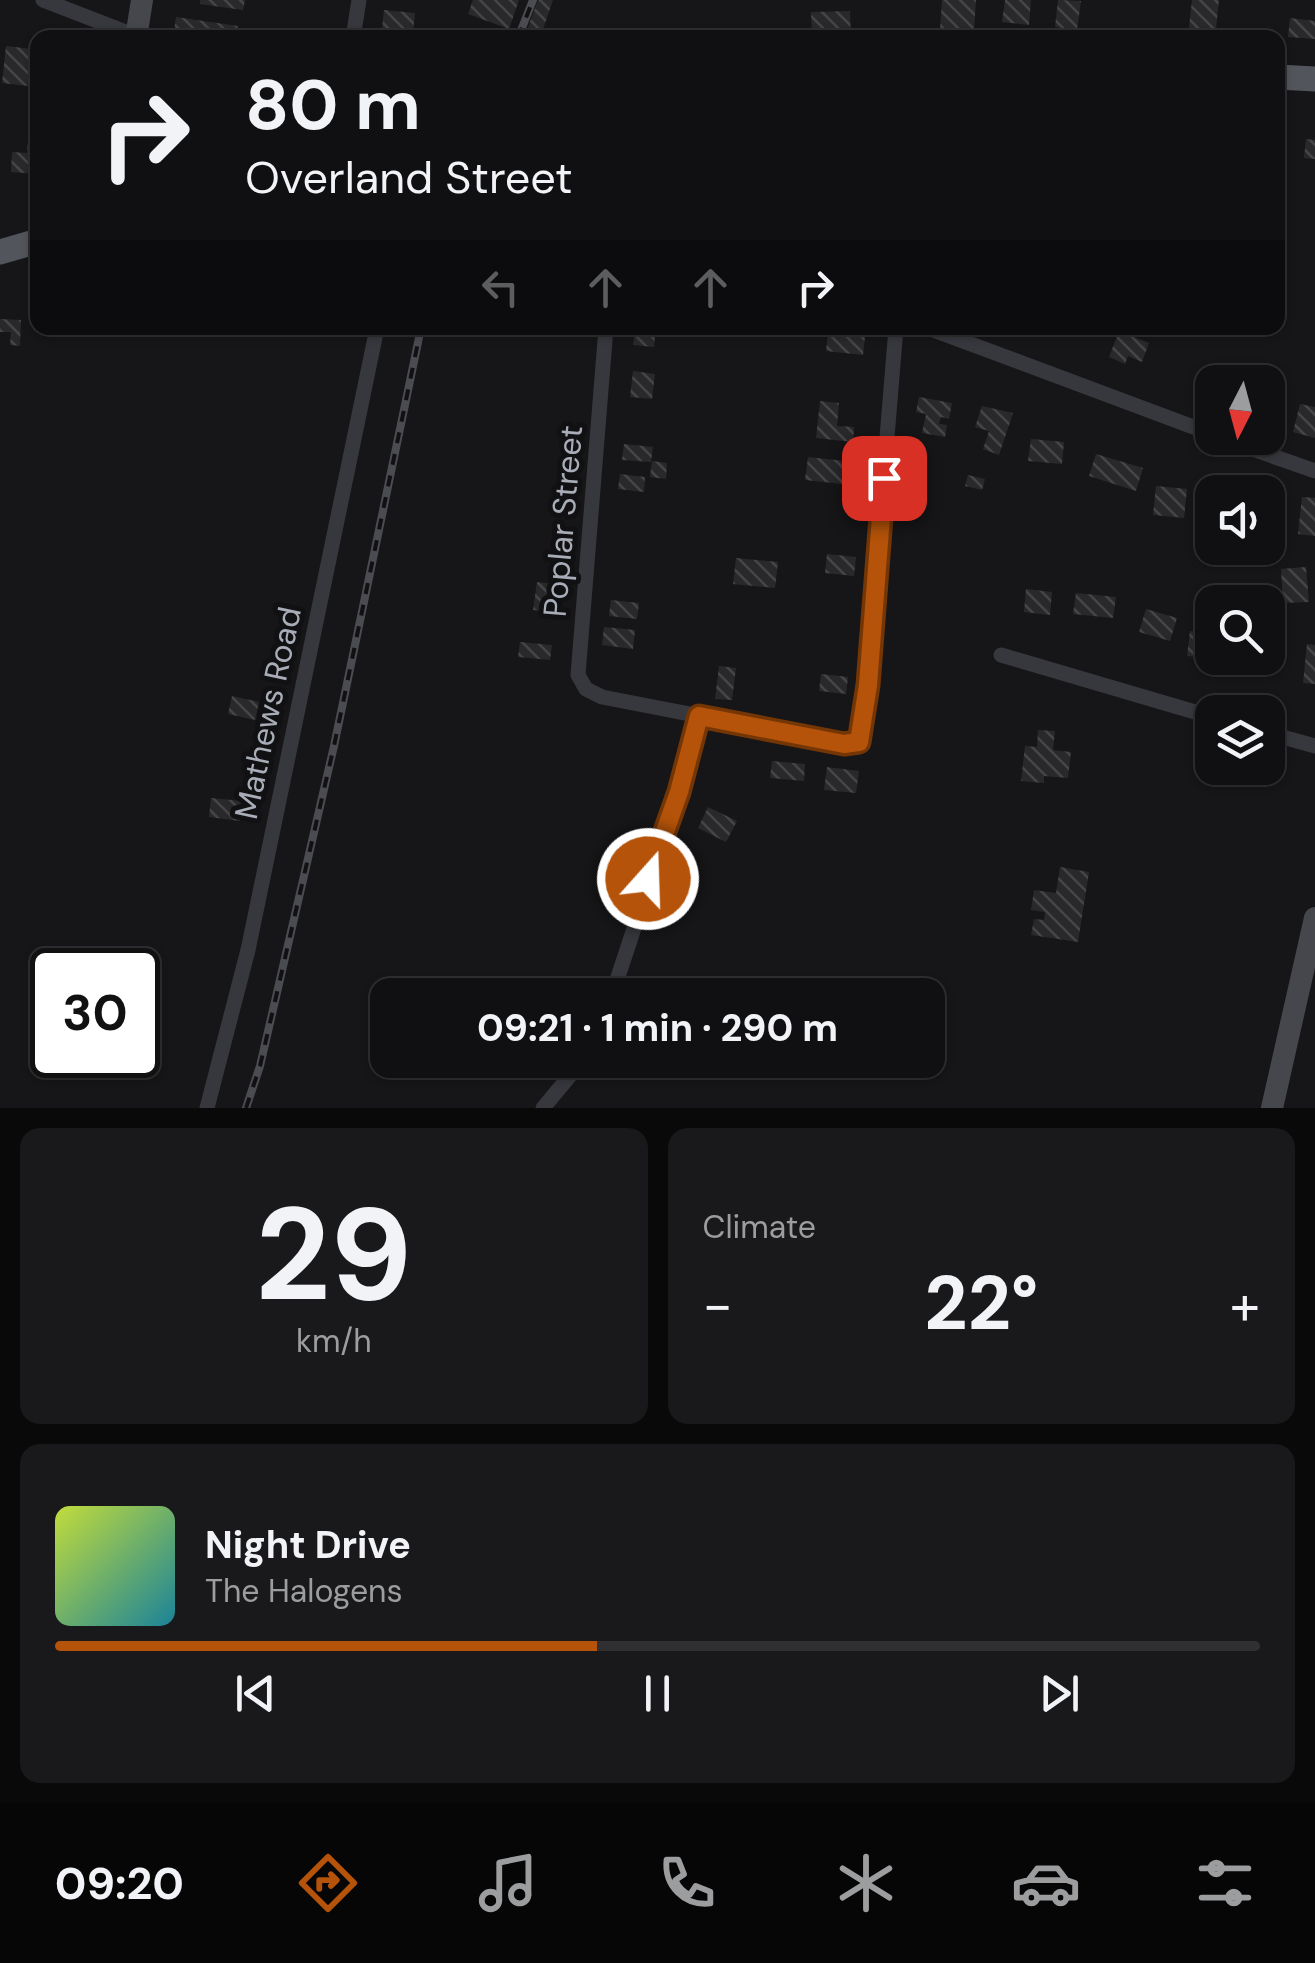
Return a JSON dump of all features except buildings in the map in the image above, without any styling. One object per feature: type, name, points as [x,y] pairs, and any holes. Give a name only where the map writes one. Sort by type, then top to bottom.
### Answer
[{"type":"main road","points":[[1285,77],[1315,79]]},
{"type":"main road","points":[[0,252],[30,243]]},
{"type":"street","points":[[43,0],[118,30]]},
{"type":"street","points":[[137,30],[142,0]]},
{"type":"street","points":[[354,30],[359,0]]},
{"type":"street","name":"Mathews Road","points":[[208,1108],[248,950],[376,335]]},
{"type":"street","name":"Poplar Street","points":[[605,335],[578,676],[586,689],[612,698],[699,716]]},
{"type":"street","points":[[618,978],[679,792],[699,716],[844,744],[859,742],[868,685],[895,335]]},
{"type":"street","points":[[947,335],[1195,428]]},
{"type":"street","points":[[1269,455],[1315,471]]},
{"type":"street","points":[[1001,656],[1195,713]]},
{"type":"street","points":[[1285,737],[1315,746]]},
{"type":"street","points":[[1272,1108],[1315,918]]},
{"type":"street","points":[[543,1108],[567,1078]]},
{"type":"railway","points":[[521,30],[533,0]]},
{"type":"railway","points":[[246,1108],[260,1066],[334,746],[420,335]]},
{"type":"route","points":[[648,879],[679,792],[699,716],[844,744],[859,742],[868,685],[884,478]]}]
